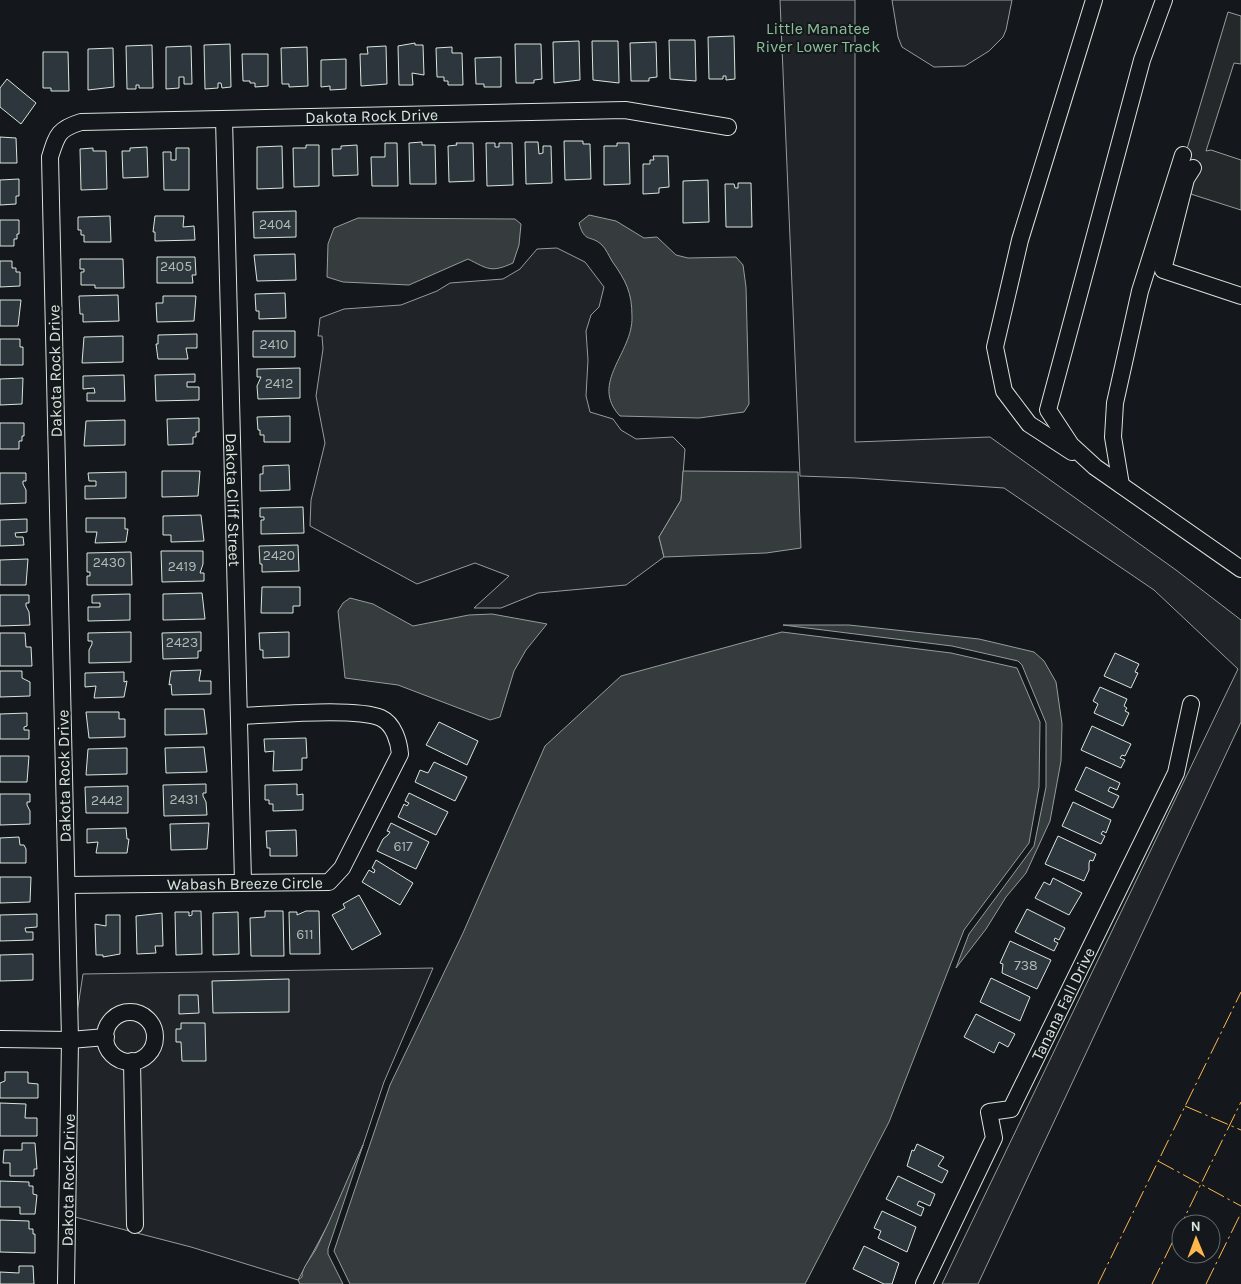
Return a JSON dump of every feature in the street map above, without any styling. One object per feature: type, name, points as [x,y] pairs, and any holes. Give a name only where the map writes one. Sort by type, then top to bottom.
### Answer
[{"type":"street","points":[[1094,0],[1020,240],[995,347],[1004,391],[1030,424],[1241,569]]},
{"type":"street","points":[[1095,468],[1071,445],[1048,410],[1142,60],[1164,0]]},
{"type":"street","name":"Dakota Rock Drive","points":[[66,1284],[70,1040],[50,157],[56,138],[65,126],[81,122],[625,110],[728,127]]},
{"type":"street","name":"Dakota Cliff Street","points":[[224,119],[243,882]]},
{"type":"street","points":[[1121,485],[1113,437],[1115,403],[1140,291],[1188,162],[1186,179],[1162,270],[1241,296]]},
{"type":"street","name":"Tanana Fall Drive","points":[[924,1284],[994,1138],[989,1112],[1011,1109],[1176,773],[1190,704]]},
{"type":"street","name":"Wabash Breeze Circle","points":[[67,885],[329,882],[342,868],[400,754],[398,738],[384,719],[364,713],[239,716]]},
{"type":"street","points":[[135,1012],[149,1020],[156,1036],[155,1044],[145,1058],[132,1062],[120,1060],[113,1055],[108,1049],[106,1038],[108,1026],[119,1015],[135,1012]]},
{"type":"street","points":[[0,1039],[70,1040],[106,1038]]},
{"type":"street","points":[[132,1062],[134,1225]]},
{"type":"green space","name":"Little Manatee River Lower Track","points":[[780,0],[855,0],[855,442],[990,437],[1176,570],[1241,620],[1241,722],[978,1284],[942,1284],[1238,669],[1154,590],[1004,488],[800,476]]},
{"type":"green space","points":[[892,0],[1012,0],[1003,37],[989,51],[965,66],[934,67],[902,47],[898,37]]},
{"type":"green space","points":[[557,248],[585,262],[604,287],[599,307],[591,315],[586,331],[588,360],[586,396],[590,412],[613,419],[621,430],[636,439],[673,437],[685,449],[681,500],[659,537],[664,557],[626,585],[538,593],[501,608],[474,608],[509,576],[475,563],[417,584],[310,526],[311,500],[325,443],[316,396],[323,349],[322,336],[318,336],[320,318],[344,309],[401,305],[437,291],[450,283],[503,279],[520,269],[537,249]]},
{"type":"green space","points":[[433,968],[384,1082],[363,1145],[337,1208],[298,1280],[191,1247],[75,1217],[77,1013],[83,974]]},
{"type":"shaded area","points":[[1228,12],[1241,16],[1241,64],[1234,63],[1206,151],[1211,150],[1241,160],[1241,210],[1175,189]]},
{"type":"shaded area","points":[[589,215],[616,221],[644,238],[657,237],[676,255],[688,258],[736,257],[743,265],[746,287],[749,404],[744,412],[699,418],[620,416],[612,404],[609,392],[610,380],[630,330],[632,317],[631,301],[624,281],[605,248],[583,234],[581,230],[579,223]]},
{"type":"shaded area","points":[[358,218],[515,219],[521,224],[519,245],[513,263],[506,266],[494,269],[468,259],[409,285],[343,282],[327,277],[328,244],[334,228]]},
{"type":"shaded area","points":[[683,471],[798,472],[801,548],[766,553],[664,557],[659,537],[681,500]]},
{"type":"shaded area","points":[[350,598],[373,604],[413,626],[469,615],[492,614],[547,624],[526,650],[514,671],[500,717],[490,720],[398,685],[345,678],[338,611],[343,603]]},
{"type":"shaded area","points":[[783,625],[849,625],[979,639],[1034,652],[1044,661],[1056,682],[1062,724],[1061,761],[1050,821],[1026,873],[1006,897],[986,929],[956,968],[969,934],[1034,846],[1046,787],[1046,723],[1022,665],[1018,661],[952,646]]},
{"type":"shaded area","points":[[782,632],[951,653],[1017,668],[1040,722],[1039,787],[1029,843],[964,930],[889,1122],[805,1284],[350,1284],[334,1251],[390,1085],[463,933],[545,746],[621,676]]},
{"type":"shaded area","points":[[363,1145],[328,1249],[328,1254],[343,1284],[300,1284],[298,1280],[302,1277],[305,1266],[315,1251]]},
{"type":"building","points":[[734,36],[735,79],[726,80],[726,76],[723,76],[723,79],[709,79],[708,37]]},
{"type":"building","points":[[669,40],[695,40],[696,81],[670,79]]},
{"type":"building","points":[[579,41],[580,80],[554,83],[553,42]]},
{"type":"building","points":[[592,41],[618,41],[619,83],[593,80]]},
{"type":"building","points":[[656,42],[657,77],[649,78],[649,81],[631,81],[630,43]]},
{"type":"building","points":[[415,43],[415,45],[423,45],[424,75],[412,73],[413,85],[399,85],[398,46]]},
{"type":"building","points":[[230,44],[231,87],[222,88],[221,83],[218,83],[218,88],[205,89],[204,45]]},
{"type":"building","points":[[515,44],[541,44],[542,79],[534,80],[534,83],[516,83]]},
{"type":"building","points":[[152,45],[153,88],[139,88],[139,85],[136,85],[136,89],[127,89],[126,46]]},
{"type":"building","points":[[191,46],[192,84],[184,84],[184,77],[179,77],[179,88],[166,89],[166,47]]},
{"type":"building","points":[[386,46],[387,84],[361,86],[360,54],[368,54],[367,47]]},
{"type":"building","points":[[307,47],[308,86],[289,87],[289,84],[282,84],[281,48]]},
{"type":"building","points":[[452,47],[452,53],[462,53],[463,85],[448,85],[448,81],[444,81],[444,77],[437,77],[436,48]]},
{"type":"building","points":[[113,48],[114,87],[88,90],[88,49]]},
{"type":"building","points":[[43,52],[68,52],[69,91],[51,91],[51,88],[43,88]]},
{"type":"building","points":[[242,54],[268,54],[268,86],[255,87],[255,83],[243,81]]},
{"type":"building","points":[[501,57],[501,87],[484,87],[484,84],[476,84],[475,58]]},
{"type":"building","points":[[346,59],[346,89],[330,90],[330,86],[321,87],[321,60]]},
{"type":"building","points":[[7,79],[36,103],[21,124],[0,107],[0,88]]},
{"type":"building","points":[[0,137],[16,138],[17,163],[0,163]]},
{"type":"building","points":[[564,141],[583,141],[583,144],[590,144],[591,179],[565,180]]},
{"type":"building","points":[[422,142],[422,145],[435,145],[436,184],[410,184],[409,143]]},
{"type":"building","points":[[525,142],[538,142],[539,154],[543,153],[543,146],[551,146],[552,183],[526,184]]},
{"type":"building","points":[[385,143],[397,143],[398,186],[372,186],[371,157],[385,157]]},
{"type":"building","points":[[456,143],[473,143],[474,181],[449,182],[448,146],[457,145]]},
{"type":"building","points":[[486,143],[495,143],[495,147],[499,147],[499,143],[512,143],[513,185],[487,186]]},
{"type":"building","points":[[617,143],[629,143],[630,184],[604,185],[604,146],[617,146]]},
{"type":"building","points":[[306,145],[319,145],[319,186],[294,187],[293,148],[306,148]]},
{"type":"building","points":[[357,145],[358,175],[333,176],[332,149],[341,149],[341,146]]},
{"type":"building","points":[[282,146],[283,188],[257,189],[257,147]]},
{"type":"building","points":[[147,147],[148,177],[123,178],[122,151],[130,151],[130,148]]},
{"type":"building","points":[[93,148],[93,151],[106,151],[107,189],[81,190],[80,149]]},
{"type":"building","points":[[176,148],[189,148],[189,190],[164,190],[163,152],[171,152],[171,160],[176,160]]},
{"type":"building","points":[[653,156],[668,156],[669,187],[659,188],[659,193],[643,194],[643,164],[650,164],[650,160],[654,160]]},
{"type":"building","points":[[19,179],[19,196],[16,196],[16,204],[0,205],[0,180]]},
{"type":"building","points":[[708,180],[709,222],[683,223],[683,181]]},
{"type":"building","points":[[738,183],[751,183],[752,227],[726,227],[725,184],[734,184],[735,188],[738,188]]},
{"type":"building","points":[[296,211],[296,237],[254,238],[253,212]]},
{"type":"building","points":[[110,216],[111,242],[84,242],[84,235],[81,235],[81,230],[78,230],[78,217]]},
{"type":"building","points":[[155,216],[184,216],[183,227],[194,226],[195,240],[155,241],[155,232],[153,232]]},
{"type":"building","points":[[0,220],[19,220],[19,234],[17,234],[17,239],[14,239],[14,246],[0,246]]},
{"type":"building","points":[[295,254],[296,280],[257,281],[254,255]]},
{"type":"building","points":[[157,257],[195,257],[196,275],[192,275],[193,283],[157,283]]},
{"type":"building","points":[[80,259],[123,259],[124,288],[95,288],[95,285],[81,285],[81,272],[84,272],[84,269],[80,269]]},
{"type":"building","points":[[0,261],[12,261],[12,268],[16,268],[16,272],[20,272],[20,286],[0,287]]},
{"type":"building","points":[[285,293],[286,318],[259,319],[259,311],[256,311],[255,294]]},
{"type":"building","points":[[118,295],[119,321],[83,322],[83,314],[80,314],[79,296]]},
{"type":"building","points":[[163,296],[196,296],[194,321],[157,322],[156,303],[163,303]]},
{"type":"building","points":[[0,300],[21,300],[18,326],[0,326]]},
{"type":"building","points":[[253,331],[295,331],[295,357],[253,357]]},
{"type":"building","points":[[197,334],[197,348],[186,348],[188,359],[158,359],[156,344],[158,344],[158,335]]},
{"type":"building","points":[[123,336],[123,362],[82,363],[84,337]]},
{"type":"building","points":[[0,339],[20,339],[20,347],[23,347],[23,365],[0,365]]},
{"type":"building","points":[[300,368],[300,398],[258,399],[257,386],[261,377],[257,377],[257,369]]},
{"type":"building","points":[[195,374],[195,382],[187,382],[187,387],[199,387],[199,400],[156,401],[155,375]]},
{"type":"building","points":[[124,375],[125,401],[87,401],[87,393],[95,393],[94,388],[83,389],[83,376]]},
{"type":"building","points":[[23,378],[22,404],[0,405],[0,379]]},
{"type":"building","points":[[290,416],[290,442],[264,442],[264,435],[260,435],[260,430],[258,430],[257,417]]},
{"type":"building","points":[[199,418],[199,432],[196,432],[196,437],[193,437],[193,444],[168,445],[167,419]]},
{"type":"building","points":[[125,420],[125,445],[84,446],[86,421]]},
{"type":"building","points":[[0,423],[24,423],[24,436],[22,436],[22,441],[19,441],[19,449],[0,449]]},
{"type":"building","points":[[289,465],[290,490],[260,491],[260,474],[263,474],[263,466]]},
{"type":"building","points":[[162,471],[200,471],[198,496],[162,497]]},
{"type":"building","points":[[126,472],[126,498],[85,499],[85,486],[96,486],[96,481],[89,481],[88,473]]},
{"type":"building","points":[[0,473],[26,473],[26,481],[23,481],[23,484],[26,490],[26,503],[0,504]]},
{"type":"building","points":[[303,507],[304,533],[261,534],[261,520],[264,520],[264,517],[260,517],[260,508]]},
{"type":"building","points":[[201,515],[204,541],[171,542],[171,535],[163,535],[163,516]]},
{"type":"building","points":[[86,518],[125,518],[125,529],[128,529],[126,542],[95,543],[97,532],[86,532]]},
{"type":"building","points":[[27,519],[27,532],[15,533],[16,537],[23,537],[24,545],[0,546],[0,520]]},
{"type":"building","points":[[298,545],[299,571],[262,572],[259,546]]},
{"type":"building","points":[[161,551],[203,551],[203,564],[200,573],[204,573],[204,581],[162,582]]},
{"type":"building","points":[[131,552],[132,585],[87,585],[87,576],[90,576],[90,572],[87,572],[87,553]]},
{"type":"building","points":[[28,559],[26,585],[0,585],[0,560]]},
{"type":"building","points":[[262,587],[300,587],[300,606],[293,606],[293,613],[261,613]]},
{"type":"building","points":[[202,593],[205,619],[163,620],[163,594]]},
{"type":"building","points":[[130,594],[130,620],[88,621],[88,607],[100,607],[100,603],[92,603],[92,595]]},
{"type":"building","points":[[0,595],[29,595],[29,603],[26,603],[26,606],[29,612],[30,625],[0,626]]},
{"type":"building","points":[[131,632],[131,662],[89,663],[89,650],[92,641],[88,641],[88,633]]},
{"type":"building","points":[[201,632],[201,651],[198,651],[198,658],[163,659],[162,633]]},
{"type":"building","points":[[289,632],[289,657],[263,658],[263,650],[260,650],[259,633]]},
{"type":"building","points":[[0,633],[25,633],[26,647],[31,647],[32,666],[0,666]]},
{"type":"building","points":[[1115,653],[1139,664],[1135,672],[1138,673],[1131,688],[1104,676]]},
{"type":"building","points":[[201,670],[199,681],[211,681],[211,694],[172,695],[171,684],[169,685],[171,671]]},
{"type":"building","points":[[0,671],[22,671],[22,678],[30,682],[30,696],[0,697]]},
{"type":"building","points":[[124,672],[124,682],[127,681],[124,697],[94,698],[96,686],[85,687],[85,673]]},
{"type":"building","points":[[1100,687],[1127,699],[1124,706],[1127,708],[1125,711],[1129,713],[1123,726],[1094,713],[1098,704],[1093,701]]},
{"type":"building","points":[[165,709],[204,709],[207,734],[165,735]]},
{"type":"building","points":[[86,712],[119,712],[119,719],[125,719],[125,737],[89,738]]},
{"type":"building","points":[[27,713],[27,726],[24,727],[24,730],[29,730],[29,739],[0,739],[0,714]]},
{"type":"building","points":[[439,722],[478,741],[467,765],[426,745]]},
{"type":"building","points":[[1092,726],[1131,744],[1125,756],[1122,755],[1120,758],[1125,760],[1121,768],[1081,750]]},
{"type":"building","points":[[306,738],[307,758],[302,758],[302,770],[273,771],[274,751],[265,752],[264,739]]},
{"type":"building","points":[[204,747],[207,772],[166,773],[165,748]]},
{"type":"building","points":[[127,748],[127,774],[86,775],[88,749]]},
{"type":"building","points":[[0,756],[29,756],[27,782],[0,782]]},
{"type":"building","points":[[434,762],[467,777],[455,801],[415,782],[420,770],[428,773]]},
{"type":"building","points":[[1086,767],[1120,783],[1117,790],[1110,787],[1108,791],[1119,796],[1113,808],[1075,790]]},
{"type":"building","points":[[206,784],[206,793],[203,793],[203,796],[206,802],[207,815],[164,816],[163,785]]},
{"type":"building","points":[[297,784],[297,795],[303,794],[303,810],[273,811],[273,804],[269,804],[269,800],[265,800],[265,785]]},
{"type":"building","points":[[128,786],[128,813],[86,813],[85,787]]},
{"type":"building","points":[[409,793],[448,812],[436,835],[398,817],[404,804],[407,806],[409,803],[405,801]]},
{"type":"building","points":[[0,794],[30,794],[30,802],[27,802],[27,805],[30,811],[30,824],[0,825]]},
{"type":"building","points":[[1073,802],[1111,820],[1106,833],[1103,831],[1101,834],[1105,836],[1101,844],[1062,826]]},
{"type":"building","points":[[209,823],[207,849],[171,850],[170,824]]},
{"type":"building","points":[[391,823],[429,842],[416,869],[377,851],[383,839],[390,832],[387,831]]},
{"type":"building","points":[[126,828],[127,839],[129,839],[127,853],[96,853],[98,842],[87,843],[87,829]]},
{"type":"building","points":[[296,830],[297,856],[270,856],[270,848],[267,848],[266,831]]},
{"type":"building","points":[[1058,836],[1096,854],[1093,861],[1090,860],[1089,870],[1084,881],[1045,864]]},
{"type":"building","points":[[19,837],[20,845],[24,845],[26,849],[26,863],[0,863],[0,838]]},
{"type":"building","points":[[376,860],[413,883],[400,905],[362,882],[369,870],[374,873],[375,870],[372,868]]},
{"type":"building","points":[[0,877],[31,877],[30,902],[0,903]]},
{"type":"building","points":[[1053,878],[1082,893],[1069,915],[1035,898],[1044,882],[1050,885]]},
{"type":"building","points":[[359,895],[381,934],[352,950],[332,915],[345,908],[343,904]]},
{"type":"building","points":[[1027,909],[1065,928],[1059,940],[1055,938],[1054,941],[1058,943],[1054,951],[1015,932]]},
{"type":"building","points":[[192,911],[201,911],[202,954],[176,955],[175,912],[189,912],[189,916],[192,915]]},
{"type":"building","points":[[265,911],[283,911],[284,956],[251,956],[250,918],[265,917]]},
{"type":"building","points":[[306,911],[319,911],[320,954],[290,954],[289,912],[297,912],[297,915]]},
{"type":"building","points":[[238,912],[239,954],[213,955],[213,913]]},
{"type":"building","points":[[162,913],[163,946],[155,946],[156,953],[137,954],[136,916]]},
{"type":"building","points":[[37,914],[37,927],[25,928],[26,932],[33,932],[33,940],[0,941],[0,915]]},
{"type":"building","points":[[106,915],[120,915],[120,954],[103,957],[103,955],[96,955],[95,924],[106,926]]},
{"type":"building","points":[[1010,941],[1051,960],[1037,989],[1002,973],[1003,964],[1000,963]]},
{"type":"building","points":[[33,954],[33,980],[0,981],[0,955]]},
{"type":"building","points":[[991,978],[1030,997],[1020,1021],[980,1002]]},
{"type":"building","points":[[289,979],[289,1012],[213,1013],[212,981]]},
{"type":"building","points":[[179,995],[198,995],[199,1013],[179,1014]]},
{"type":"building","points":[[976,1014],[1015,1034],[1008,1047],[999,1042],[994,1053],[964,1037]]},
{"type":"building","points":[[181,1023],[205,1023],[206,1061],[182,1061],[181,1042],[176,1042],[176,1029],[181,1029]]},
{"type":"building","points":[[5,1072],[28,1072],[28,1083],[38,1084],[38,1098],[0,1098],[0,1083],[5,1081]]},
{"type":"building","points":[[0,1103],[26,1104],[25,1118],[37,1118],[37,1136],[0,1136]]},
{"type":"building","points":[[22,1143],[35,1143],[37,1169],[34,1169],[34,1176],[10,1176],[10,1163],[3,1163],[4,1150],[22,1150]]},
{"type":"building","points":[[917,1144],[944,1157],[938,1166],[948,1171],[942,1183],[907,1166],[912,1150],[914,1151]]},
{"type":"building","points":[[898,1176],[935,1194],[930,1206],[919,1201],[917,1205],[924,1208],[921,1216],[886,1199]]},
{"type":"building","points":[[0,1181],[29,1182],[29,1186],[33,1186],[33,1194],[37,1195],[35,1214],[20,1214],[20,1207],[0,1207]]},
{"type":"building","points":[[882,1211],[916,1227],[907,1252],[878,1238],[881,1231],[874,1228]]},
{"type":"building","points":[[0,1220],[29,1221],[29,1229],[33,1229],[33,1234],[35,1234],[35,1253],[0,1252]]},
{"type":"building","points":[[864,1246],[899,1263],[892,1284],[884,1284],[853,1269]]},
{"type":"building","points":[[19,1266],[33,1266],[34,1284],[0,1284],[0,1272],[19,1273]]},
{"type":"power","points":[[1098,1284],[1241,992]]},
{"type":"power","points":[[1152,1284],[1241,1102]]},
{"type":"power","points":[[1185,1106],[1241,1130]]},
{"type":"power","points":[[1158,1161],[1241,1206]]},
{"type":"power","points":[[1206,1284],[1241,1213]]}]
